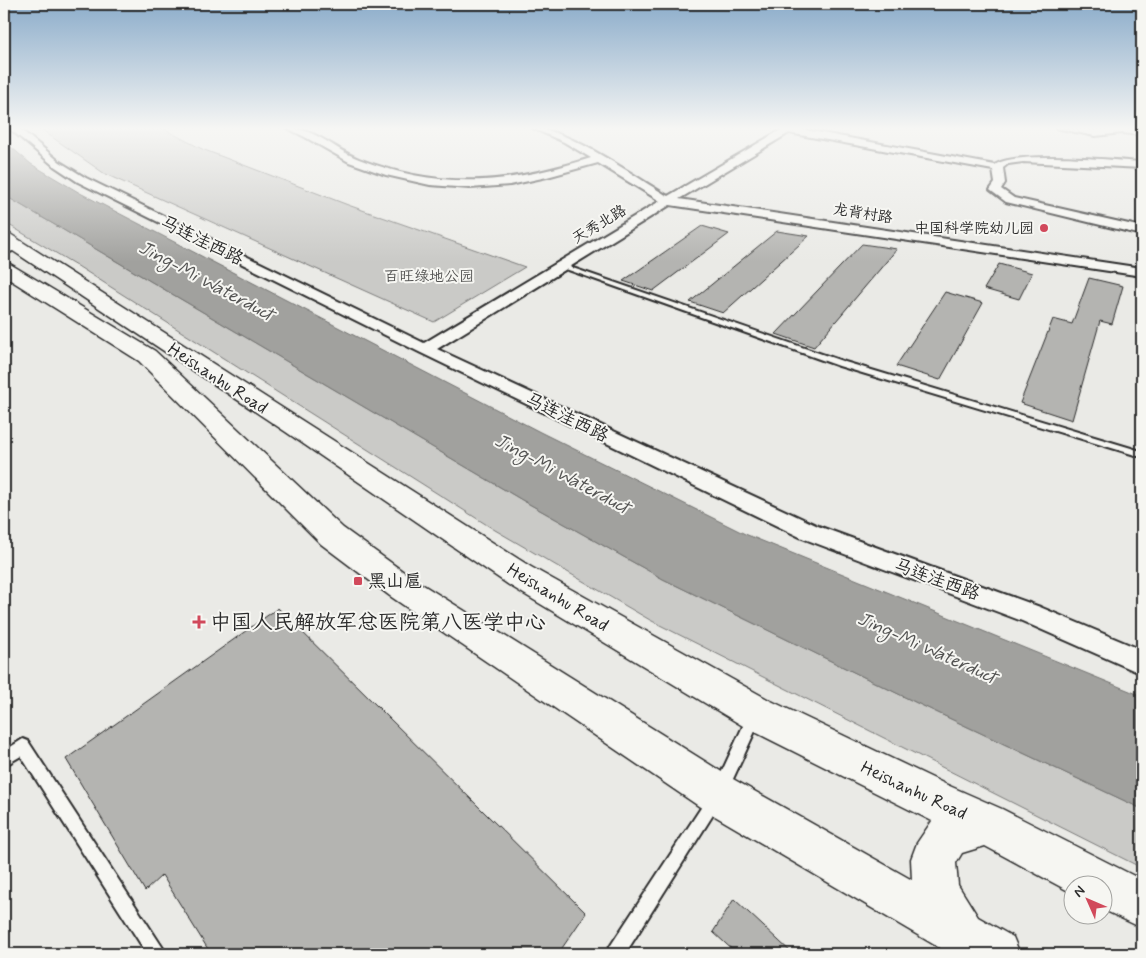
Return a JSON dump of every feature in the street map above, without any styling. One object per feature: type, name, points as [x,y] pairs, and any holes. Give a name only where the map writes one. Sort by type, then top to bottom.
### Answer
[{"type":"main road","name":"Heishanhu Road","points":[[7,251],[385,485],[520,576],[756,713],[930,799],[987,824],[1142,905]]},
{"type":"main road","name":"Heishanhu Road","points":[[7,251],[147,356],[332,536],[401,587],[718,794],[979,945]]},
{"type":"main road","points":[[979,945],[936,891],[933,859],[948,835],[987,824]]},
{"type":"street","name":"马连洼西路","points":[[71,173],[425,349],[810,532],[1031,614],[1142,662]]},
{"type":"street","points":[[386,173],[454,185],[511,182],[553,173]]},
{"type":"street","points":[[622,173],[668,200]]},
{"type":"street","name":"天秀北路","points":[[425,349],[715,173]]},
{"type":"street","points":[[999,173],[1000,183],[995,190],[1010,200],[1142,231]]},
{"type":"street","name":"龙背村路","points":[[668,200],[1142,272]]},
{"type":"lane","points":[[562,266],[842,364],[1138,453]]},
{"type":"lane","points":[[615,954],[718,794],[756,713]]},
{"type":"lane","points":[[4,759],[23,746],[157,954]]},
{"type":"green space","name":"百旺绿地公园","points":[[103,173],[264,173],[348,205],[525,267],[434,322]]},
{"type":"green space","points":[[4,195],[522,500],[663,579],[919,704],[1142,809],[1142,868],[650,620],[495,530],[76,265],[4,222]]},
{"type":"water","name":"Jing-Mi Waterduct","points":[[4,173],[46,173],[80,193],[540,432],[745,534],[1142,696],[1142,809],[919,704],[663,579],[522,500],[4,195]]},
{"type":"building","points":[[702,226],[729,234],[653,291],[623,281]]},
{"type":"building","points":[[777,231],[809,236],[723,313],[690,302]]},
{"type":"building","points":[[862,244],[897,249],[814,347],[776,334]]},
{"type":"building","points":[[999,264],[1032,273],[1019,299],[984,289]]},
{"type":"building","points":[[1089,278],[1123,286],[1112,324],[1100,321],[1072,420],[1020,403],[1053,319],[1072,324]]},
{"type":"building","points":[[945,292],[983,303],[940,380],[896,366]]},
{"type":"building","points":[[278,608],[586,913],[558,954],[211,954],[162,875],[145,891],[66,759]]},
{"type":"building","points":[[734,899],[793,954],[737,954],[713,932]]},
{"type":"place","name":"中国科学院幼儿园","points":[[1044,228]]},
{"type":"place","name":"黑山扈","points":[[358,581]]},
{"type":"place","name":"中国人民解放军总医院第八医学中心","points":[[199,622]]}]
